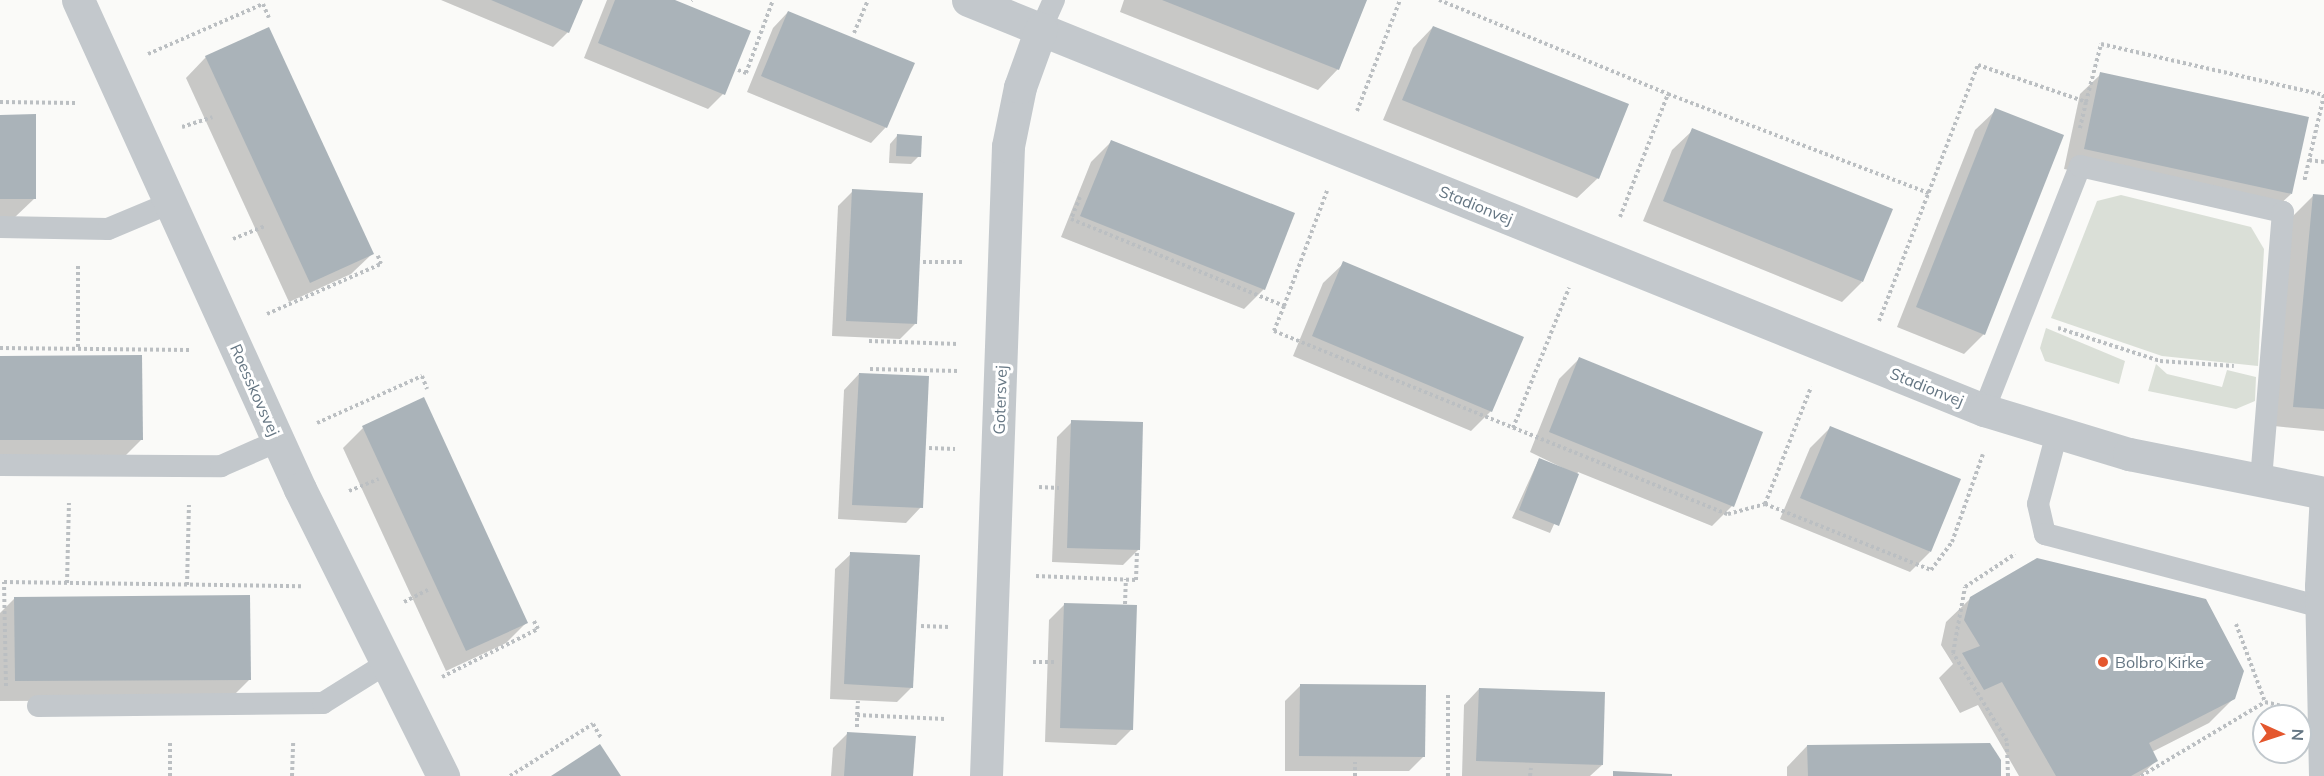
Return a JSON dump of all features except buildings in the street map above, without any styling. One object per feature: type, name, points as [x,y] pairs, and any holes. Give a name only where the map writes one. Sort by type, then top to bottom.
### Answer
[{"type":"street","name":"Roesskovsvej","points":[[78,0],[278,441],[443,776]]},
{"type":"street","name":"Stadionvej","points":[[968,0],[1047,15],[1342,150],[1991,412],[2057,433],[2261,482],[2323,493]]},
{"type":"street","name":"Gotersvej","points":[[986,776],[1008,146],[1020,87],[1047,15]]},
{"type":"lane","points":[[2080,166],[2283,212],[2261,482]]},
{"type":"lane","name":"Stadionvej","points":[[1991,412],[2022,314],[2080,166]]},
{"type":"lane","points":[[0,227],[108,229],[170,203]]},
{"type":"lane","points":[[2057,433],[2038,504],[2045,534],[2317,606]]},
{"type":"lane","points":[[0,465],[221,466],[278,441]]},
{"type":"lane","points":[[2320,776],[2317,606],[2323,493]]},
{"type":"lane","points":[[38,706],[323,703],[387,663]]},
{"type":"path","points":[[738,70],[746,73],[773,0]]},
{"type":"path","points":[[854,33],[868,0]]},
{"type":"path","points":[[1401,0],[1274,331],[1728,514],[1765,504],[1931,570],[1952,542],[1991,412]]},
{"type":"path","points":[[1439,0],[1668,94],[1929,193]]},
{"type":"path","points":[[110,71],[263,4],[269,18]]},
{"type":"path","points":[[2080,166],[2074,157],[2101,44],[2324,95],[2300,202],[2283,212]]},
{"type":"path","points":[[1863,361],[1978,65],[2086,102]]},
{"type":"path","points":[[1513,429],[1668,94]]},
{"type":"path","points":[[0,102],[125,103]]},
{"type":"path","points":[[2309,160],[2324,162]]},
{"type":"path","points":[[1080,198],[1071,219],[1284,306]]},
{"type":"path","points":[[78,229],[78,349]]},
{"type":"path","points":[[0,348],[78,349],[233,341],[381,264],[378,256]]},
{"type":"path","points":[[2022,314],[2160,361],[2271,368]]},
{"type":"path","points":[[868,341],[1001,359]]},
{"type":"path","points":[[1765,504],[1828,347]]},
{"type":"path","points":[[870,369],[1001,359]]},
{"type":"path","points":[[278,441],[422,376],[427,388]]},
{"type":"path","points":[[68,583],[69,466]]},
{"type":"path","points":[[187,585],[190,466]]},
{"type":"path","points":[[2008,776],[2007,741],[1953,653],[1965,587],[2045,534]]},
{"type":"path","points":[[993,575],[1136,580],[1137,553]]},
{"type":"path","points":[[1125,604],[1126,579]]},
{"type":"path","points":[[2220,580],[2265,702]]},
{"type":"path","points":[[38,706],[6,706],[4,582],[349,587]]},
{"type":"path","points":[[404,696],[538,629],[534,621]]},
{"type":"path","points":[[1448,693],[1448,776]]},
{"type":"path","points":[[857,727],[858,701]]},
{"type":"path","points":[[2141,776],[2265,702],[2319,713]]},
{"type":"path","points":[[857,715],[988,720]]},
{"type":"path","points":[[510,776],[593,724],[601,738]]},
{"type":"path","points":[[1355,762],[1355,776]]},
{"type":"path","points":[[1530,776],[1531,768]]},
{"type":"shaded area","points":[[2121,195],[2251,227],[2264,249],[2258,366],[2162,356],[2051,318],[2097,201]]},
{"type":"shaded area","points":[[2046,328],[2125,361],[2119,384],[2045,361],[2040,348]]},
{"type":"shaded area","points":[[2156,364],[2167,374],[2222,387],[2227,370],[2256,377],[2255,401],[2236,409],[2148,391]]},
{"type":"place","name":"Bolbro Kirke","points":[[2103,662]]}]
